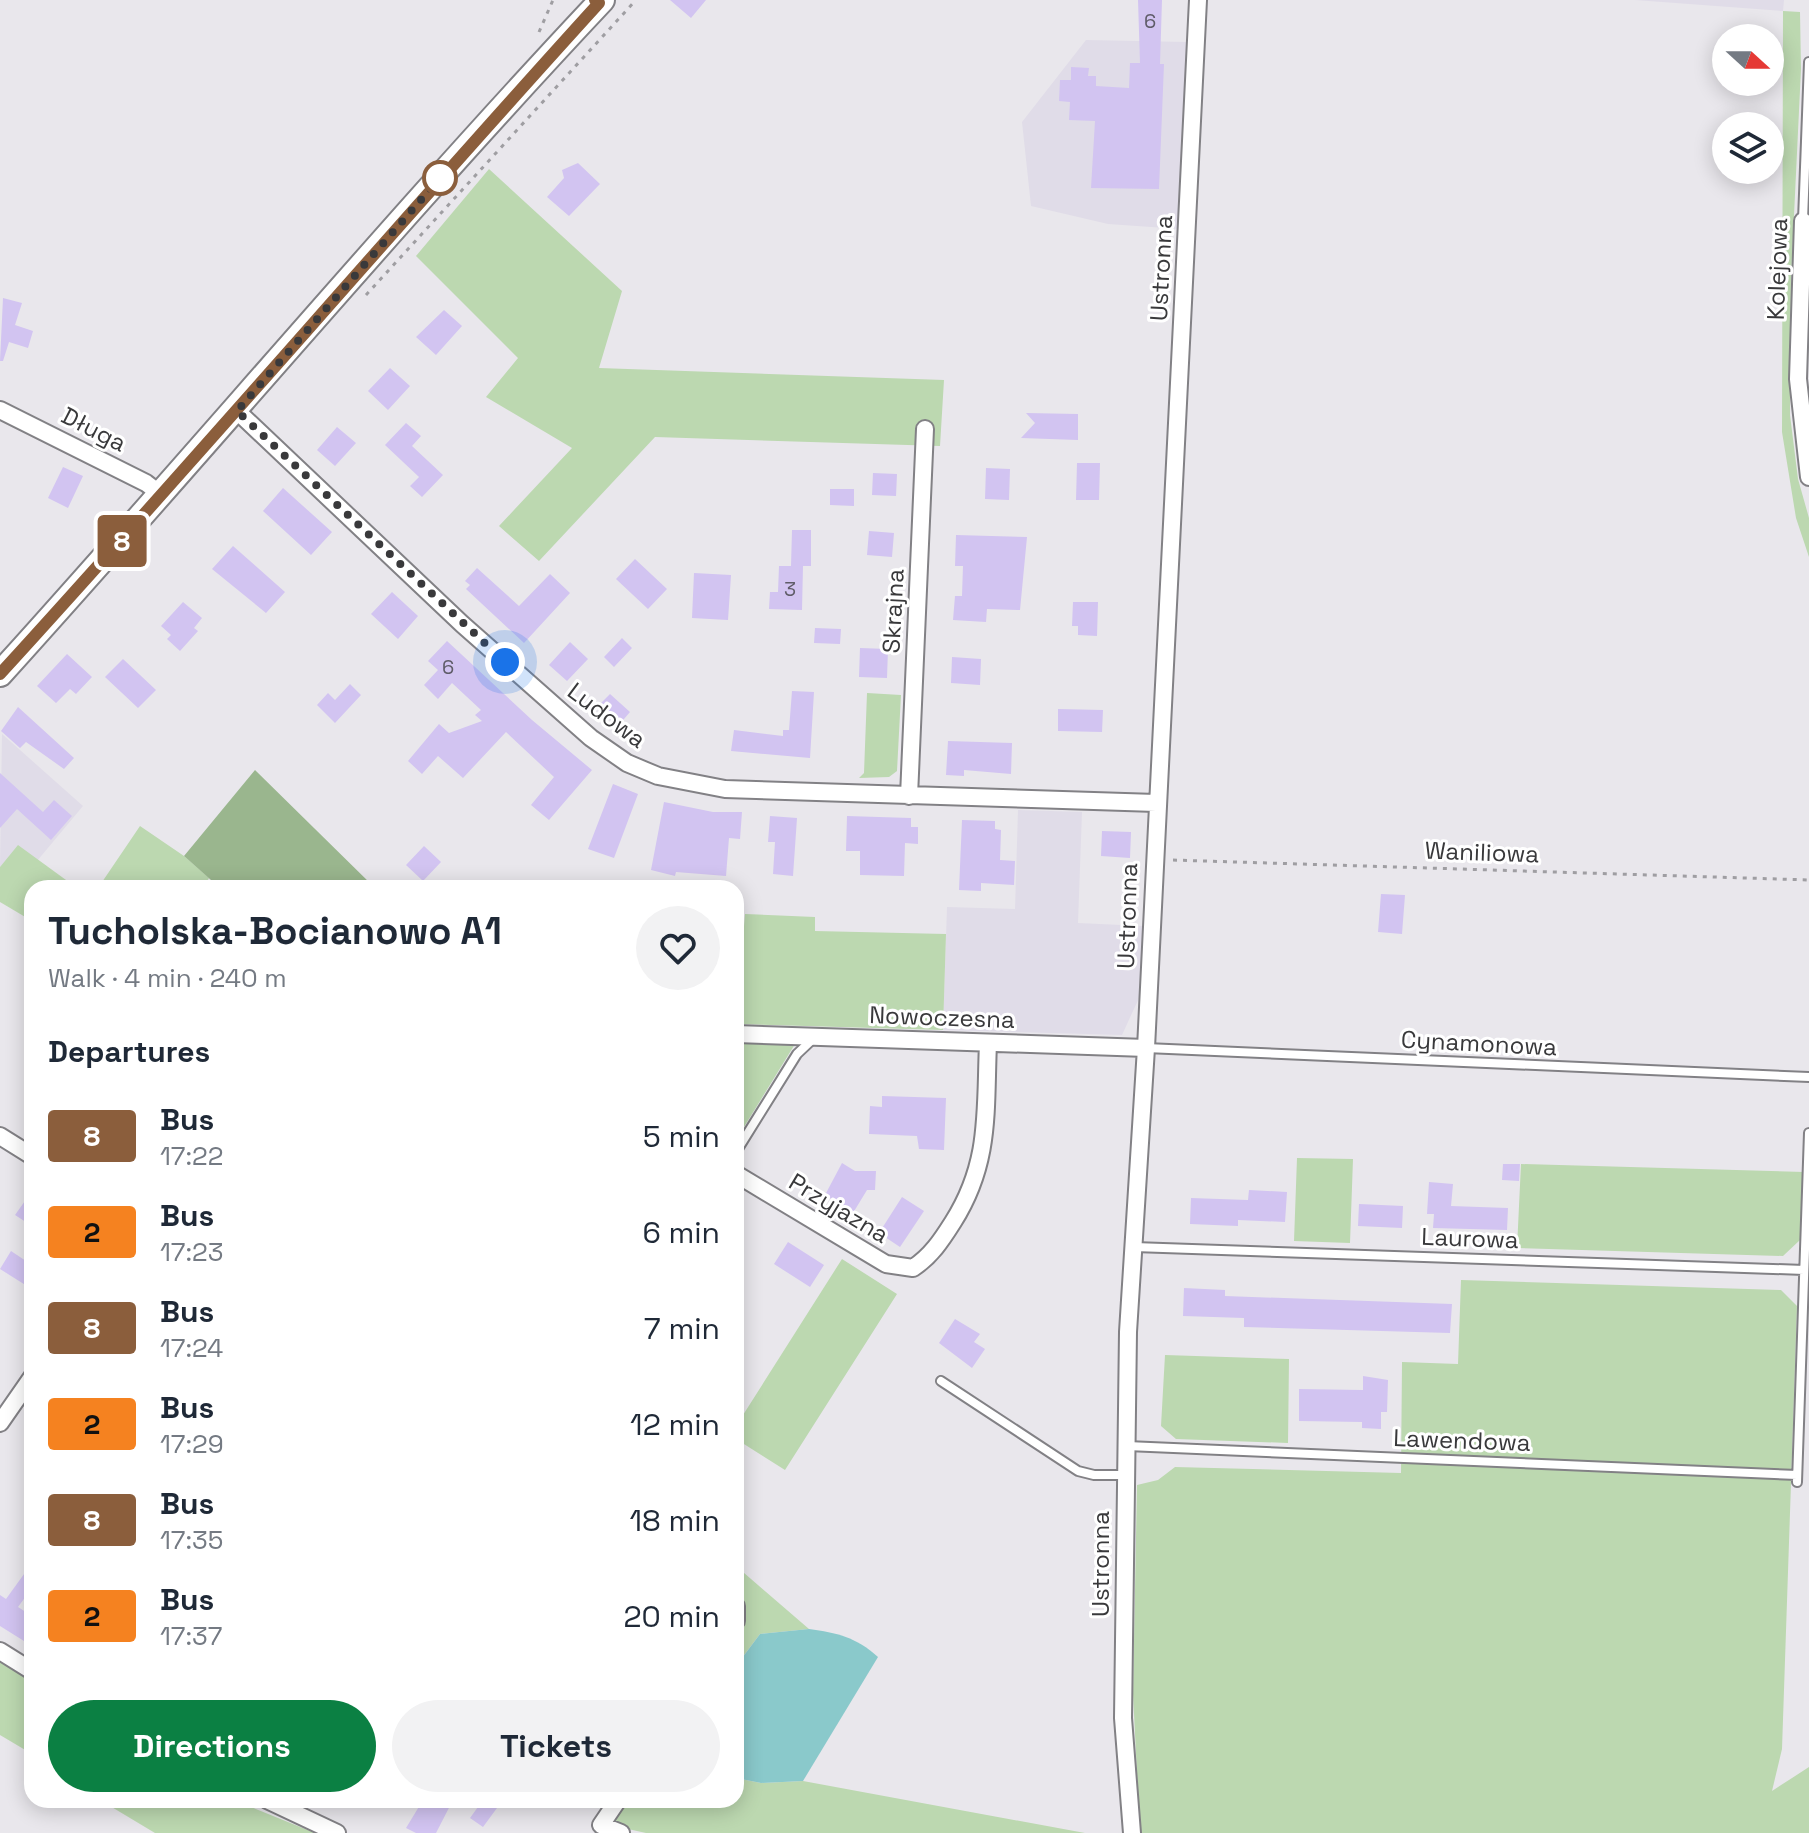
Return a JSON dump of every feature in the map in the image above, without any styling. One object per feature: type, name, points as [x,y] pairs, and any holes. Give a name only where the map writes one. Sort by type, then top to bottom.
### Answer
[{"type":"main road","points":[[0,674],[163,496],[395,227],[599,1]]},
{"type":"street","name":"Ustronna","points":[[1132,1833],[1123,1718],[1126,1445],[1198,0]]},
{"type":"street","name":"Kolejowa","points":[[1803,221],[1798,379],[1809,477]]},
{"type":"street","name":"Długa","points":[[0,410],[150,485],[163,496]]},
{"type":"street","name":"Ludowa","points":[[237,411],[462,624],[591,738],[627,763],[658,776],[725,789],[1156,803]]},
{"type":"street","name":"Skrajna","points":[[909,796],[925,429]]},
{"type":"street","name":"Nowoczesna","points":[[744,1034],[1146,1048]]},
{"type":"street","name":"Przyjazna","points":[[744,1179],[886,1264],[913,1268],[937,1248],[976,1180],[984,1147],[988,1043]]},
{"type":"street","points":[[0,1136],[24,1151]]},
{"type":"street","points":[[0,1423],[24,1388]]},
{"type":"street","points":[[0,1651],[24,1666]]},
{"type":"street","points":[[284,1808],[337,1833]]},
{"type":"street","points":[[613,1808],[599,1829],[621,1833]]},
{"type":"lane","name":"Kolejowa","points":[[1803,221],[1809,62]]},
{"type":"lane","points":[[744,1139],[797,1054],[816,1037]]},
{"type":"lane","name":"Cynamonowa","points":[[1146,1048],[1809,1077]]},
{"type":"lane","points":[[1804,1270],[1809,1133]]},
{"type":"lane","name":"Laurowa","points":[[1134,1247],[1804,1270]]},
{"type":"lane","name":"Lawendowa","points":[[1126,1445],[1797,1478],[1804,1270]]},
{"type":"lane","points":[[941,1381],[1078,1471],[1094,1475],[1125,1475]]},
{"type":"path","points":[[539,32],[553,0]]},
{"type":"path","name":"Waniliowa","points":[[1153,859],[1809,880]]},
{"type":"shaded area","points":[[1635,0],[1784,0],[1783,11]]},
{"type":"shaded area","points":[[1086,40],[1187,42],[1180,229],[1108,224],[1031,206],[1022,122]]},
{"type":"shaded area","points":[[2,734],[83,806],[37,861],[18,846],[0,867]]},
{"type":"shaded area","points":[[1018,810],[1082,812],[1078,923],[1143,926],[1139,998],[1122,1035],[943,1030],[947,907],[1015,909]]},
{"type":"green space","points":[[1783,11],[1800,12],[1801,69],[1791,278],[1790,415],[1798,479],[1809,518],[1809,557],[1796,518],[1782,432]]},
{"type":"green space","points":[[489,169],[622,291],[599,368],[944,380],[940,446],[655,437],[539,561],[499,526],[572,448],[486,397],[518,358],[416,256]]},
{"type":"green space","points":[[867,693],[901,695],[897,771],[889,777],[859,778],[864,773]]},
{"type":"green space","points":[[255,770],[367,880],[211,880],[184,856]]},
{"type":"green space","points":[[140,826],[184,856],[209,878],[208,880],[103,880]]},
{"type":"green space","points":[[18,845],[66,880],[24,880],[24,916],[0,902],[0,867]]},
{"type":"green space","points":[[745,914],[815,917],[815,931],[946,934],[943,1030],[744,1024]]},
{"type":"green space","points":[[744,1041],[795,1044],[744,1127]]},
{"type":"green space","points":[[1297,1158],[1353,1159],[1350,1243],[1294,1241]]},
{"type":"green space","points":[[1521,1164],[1804,1172],[1800,1240],[1783,1256],[1517,1248]]},
{"type":"green space","points":[[842,1259],[897,1294],[785,1470],[744,1444],[744,1413]]},
{"type":"green space","points":[[1461,1280],[1781,1290],[1797,1306],[1782,1749],[1772,1791],[1809,1767],[1809,1833],[1140,1833],[1133,1694],[1137,1485],[1158,1480],[1175,1467],[1401,1473],[1402,1362],[1458,1364]]},
{"type":"green space","points":[[1165,1355],[1289,1359],[1288,1443],[1176,1439],[1161,1426]]},
{"type":"green space","points":[[744,1573],[809,1629],[760,1634],[744,1655]]},
{"type":"green space","points":[[0,1658],[24,1674],[24,1749],[0,1735]]},
{"type":"green space","points":[[744,1780],[761,1783],[803,1781],[1085,1833],[646,1833],[619,1827],[614,1819],[620,1808],[744,1808]]},
{"type":"green space","points":[[113,1808],[254,1808],[315,1833],[155,1833]]},
{"type":"water","points":[[809,1629],[828,1632],[862,1645],[878,1657],[803,1781],[761,1783],[744,1780],[744,1655],[760,1634]]},
{"type":"building","points":[[670,0],[706,0],[691,18]]},
{"type":"building","points":[[1138,0],[1162,0],[1160,64],[1164,64],[1159,189],[1091,188],[1095,121],[1069,120],[1070,102],[1059,101],[1060,80],[1071,80],[1071,67],[1089,68],[1088,76],[1096,76],[1096,86],[1129,88],[1130,63],[1140,63]]},
{"type":"building","points":[[578,163],[600,184],[569,216],[547,197],[564,178],[562,170]]},
{"type":"building","points":[[3,298],[22,303],[15,325],[33,331],[28,348],[9,342],[3,361],[0,361]]},
{"type":"building","points":[[444,310],[462,326],[436,355],[416,337]]},
{"type":"building","points":[[390,368],[410,386],[388,410],[368,391]]},
{"type":"building","points":[[1026,413],[1078,414],[1078,440],[1021,438],[1035,423]]},
{"type":"building","points":[[406,423],[421,436],[412,446],[443,475],[422,497],[410,486],[419,477],[385,445]]},
{"type":"building","points":[[337,427],[356,443],[335,466],[317,450]]},
{"type":"building","points":[[1077,463],[1100,463],[1099,500],[1076,500]]},
{"type":"building","points":[[63,467],[83,476],[68,508],[48,498]]},
{"type":"building","points":[[986,468],[1010,469],[1009,500],[985,499]]},
{"type":"building","points":[[873,473],[897,474],[896,496],[872,495]]},
{"type":"building","points":[[283,488],[332,532],[311,555],[263,511]]},
{"type":"building","points":[[830,489],[854,489],[854,506],[830,505]]},
{"type":"building","points":[[792,530],[811,530],[811,566],[803,566],[802,610],[769,609],[770,592],[778,592],[779,566],[791,566]]},
{"type":"building","points":[[869,531],[894,533],[892,557],[867,555]]},
{"type":"building","points":[[956,535],[1027,537],[1020,610],[987,609],[986,622],[953,620],[955,596],[962,596],[963,566],[955,566]]},
{"type":"building","points":[[233,546],[285,592],[266,613],[212,569]]},
{"type":"building","points":[[635,559],[667,589],[648,609],[616,579]]},
{"type":"building","points":[[477,568],[519,606],[550,574],[570,593],[524,643],[466,589],[470,585],[465,581]]},
{"type":"building","points":[[694,573],[731,575],[728,620],[692,618]]},
{"type":"building","points":[[392,592],[418,616],[398,639],[371,614]]},
{"type":"building","points":[[183,602],[202,618],[194,628],[198,631],[180,651],[167,639],[171,635],[161,626]]},
{"type":"building","points":[[1073,602],[1098,602],[1097,636],[1078,635],[1078,626],[1072,626]]},
{"type":"building","points":[[815,628],[841,629],[840,644],[814,643]]},
{"type":"building","points":[[622,638],[632,648],[614,667],[604,657]]},
{"type":"building","points":[[447,641],[532,720],[592,770],[549,820],[531,805],[554,777],[506,732],[463,778],[438,756],[422,774],[408,761],[439,724],[449,733],[482,721],[475,715],[481,710],[452,683],[438,699],[424,685],[438,670],[428,661]]},
{"type":"building","points":[[570,642],[588,659],[567,681],[549,665]]},
{"type":"building","points":[[860,648],[888,649],[887,678],[859,677]]},
{"type":"building","points":[[67,654],[92,677],[76,694],[70,689],[56,703],[37,686]]},
{"type":"building","points":[[952,657],[981,659],[980,685],[951,683]]},
{"type":"building","points":[[123,659],[156,690],[138,708],[105,677]]},
{"type":"building","points":[[350,684],[361,695],[335,723],[317,705],[328,693],[335,700]]},
{"type":"building","points":[[792,691],[814,692],[810,758],[731,751],[734,730],[783,736],[783,730],[789,730]]},
{"type":"building","points":[[610,694],[630,712],[618,726],[597,707]]},
{"type":"building","points":[[18,707],[74,758],[64,769],[26,742],[20,748],[1,731]]},
{"type":"building","points":[[1058,709],[1103,710],[1102,732],[1058,731]]},
{"type":"building","points":[[948,741],[1012,743],[1011,774],[964,770],[964,776],[946,775]]},
{"type":"building","points":[[0,773],[43,812],[54,800],[72,816],[51,840],[17,809],[0,828]]},
{"type":"building","points":[[613,784],[638,794],[614,858],[588,849]]},
{"type":"building","points":[[664,802],[713,812],[742,812],[740,839],[729,838],[726,876],[676,872],[675,876],[651,870]]},
{"type":"building","points":[[770,816],[797,818],[793,876],[773,874],[775,842],[768,842]]},
{"type":"building","points":[[847,816],[911,818],[911,827],[918,827],[918,844],[905,843],[904,876],[860,875],[860,851],[846,851]]},
{"type":"building","points":[[962,820],[995,821],[995,829],[1001,830],[1000,860],[1015,861],[1014,885],[981,883],[981,891],[959,890]]},
{"type":"building","points":[[1102,831],[1131,832],[1130,858],[1101,856]]},
{"type":"building","points":[[424,846],[441,862],[424,880],[406,865]]},
{"type":"building","points":[[1381,894],[1405,895],[1402,934],[1378,932]]},
{"type":"building","points":[[882,1096],[946,1098],[944,1150],[919,1149],[917,1136],[869,1134],[870,1106],[882,1107]]},
{"type":"building","points":[[842,1163],[855,1171],[876,1171],[875,1190],[867,1190],[853,1213],[825,1195]]},
{"type":"building","points":[[1503,1164],[1520,1164],[1519,1181],[1502,1180]]},
{"type":"building","points":[[1429,1182],[1453,1184],[1451,1206],[1508,1208],[1507,1230],[1433,1228],[1434,1214],[1427,1214]]},
{"type":"building","points":[[1249,1190],[1287,1192],[1285,1222],[1238,1220],[1238,1226],[1190,1224],[1191,1198],[1248,1200]]},
{"type":"building","points":[[902,1197],[924,1211],[900,1247],[879,1233]]},
{"type":"building","points":[[24,1202],[24,1221],[15,1215]]},
{"type":"building","points":[[1359,1204],[1403,1206],[1402,1228],[1358,1226]]},
{"type":"building","points":[[788,1242],[824,1265],[810,1287],[774,1264]]},
{"type":"building","points":[[11,1251],[24,1260],[24,1284],[0,1269]]},
{"type":"building","points":[[1184,1288],[1225,1290],[1225,1296],[1452,1304],[1450,1333],[1244,1327],[1244,1318],[1183,1316]]},
{"type":"building","points":[[955,1319],[980,1334],[974,1342],[985,1349],[972,1368],[939,1343]]},
{"type":"building","points":[[1363,1376],[1388,1380],[1387,1412],[1381,1412],[1381,1429],[1362,1428],[1362,1422],[1299,1421],[1299,1389],[1363,1390]]},
{"type":"building","points":[[24,1574],[24,1599],[18,1607],[24,1611],[24,1641],[0,1626],[0,1595],[6,1599]]},
{"type":"building","points":[[418,1808],[449,1808],[436,1833],[416,1833],[406,1828]]},
{"type":"building","points":[[477,1808],[497,1808],[483,1827],[470,1818]]},
{"type":"bus line","name":"8","points":[[0,674],[163,496],[395,227],[599,3],[595,0]]},
{"type":"route","points":[[440,178],[237,411],[505,662]]}]
